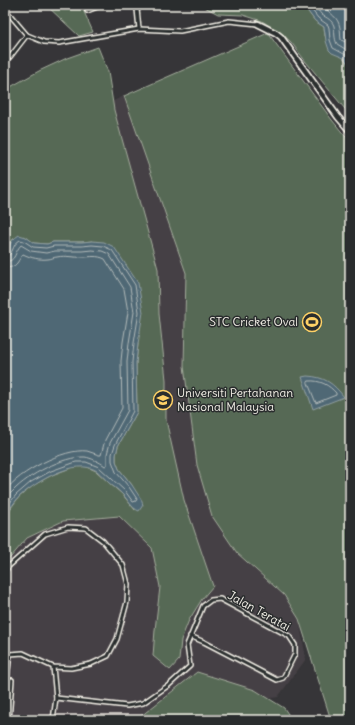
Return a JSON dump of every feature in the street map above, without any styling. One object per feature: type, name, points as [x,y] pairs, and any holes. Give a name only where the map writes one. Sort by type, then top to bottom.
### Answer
[{"type":"street","points":[[87,11],[102,5]]},
{"type":"street","points":[[135,5],[137,9],[139,29]]},
{"type":"street","points":[[137,9],[145,5]]},
{"type":"street","points":[[5,9],[28,35],[44,42],[59,43],[139,29],[180,31],[229,21],[258,24],[281,37],[338,117],[350,131]]},
{"type":"street","points":[[10,57],[28,35]]},
{"type":"street","points":[[5,571],[45,534],[68,527],[86,528],[103,541],[123,565],[128,584],[128,602],[117,639],[108,656],[91,664],[71,668],[54,667],[23,653],[10,654],[5,694]]},
{"type":"street","name":"Jalan Teratai","points":[[220,599],[289,636],[295,645],[295,654],[283,678],[277,680],[190,636],[203,606],[210,600],[220,599]]},
{"type":"street","points":[[56,698],[127,706],[142,703],[169,684],[190,666],[187,645],[190,636]]},
{"type":"street","points":[[53,720],[56,698],[54,667]]},
{"type":"street","points":[[9,720],[12,680]]},
{"type":"shaded area","name":"Universiti Pertahanan Nasional Malaysia","points":[[124,96],[186,273],[184,366],[197,465],[237,553],[284,595],[299,619],[306,659],[278,697],[186,712],[173,720],[5,720],[5,516],[19,497],[5,212],[5,152]]},
{"type":"green space","points":[[46,5],[81,5],[93,32],[79,36]]},
{"type":"green space","points":[[201,5],[303,5],[315,21],[324,27],[325,36],[350,66],[350,115],[291,42],[281,33],[262,21],[243,15],[218,14]]},
{"type":"green space","points":[[268,33],[350,142],[350,720],[331,720],[299,619],[284,595],[237,553],[212,516],[197,465],[184,366],[186,273],[124,96]]},
{"type":"green space","points":[[98,47],[108,72],[114,110],[158,269],[159,314],[166,380],[166,420],[184,500],[213,586],[202,599],[189,620],[181,640],[179,660],[170,670],[153,656],[160,587],[152,548],[119,516],[63,521],[27,538],[5,564],[5,516],[19,497],[34,485],[52,475],[76,466],[85,466],[96,471],[122,494],[135,510],[132,485],[119,469],[116,461],[116,455],[118,446],[137,412],[136,363],[138,344],[92,241],[53,242],[47,244],[34,243],[26,237],[13,239],[8,248],[5,261],[5,90],[39,71],[67,58]]},
{"type":"green space","points":[[197,672],[255,690],[284,708],[292,720],[136,720]]},
{"type":"water","points":[[303,5],[350,5],[350,66],[344,58],[332,53],[329,50],[324,27],[315,21]]},
{"type":"water","points":[[19,235],[26,237],[34,243],[104,242],[114,247],[138,283],[143,312],[136,363],[137,412],[118,446],[116,461],[119,469],[141,499],[143,505],[139,511],[134,508],[120,492],[97,471],[88,467],[78,467],[57,473],[27,490],[14,503],[5,516],[5,261],[11,243]]},
{"type":"water","points":[[307,376],[324,379],[332,384],[344,397],[313,409],[302,377]]},
{"type":"place","name":"STC Cricket Oval","points":[[312,322]]},
{"type":"place","name":"Universiti Pertahanan Nasional Malaysia","points":[[163,400]]}]
